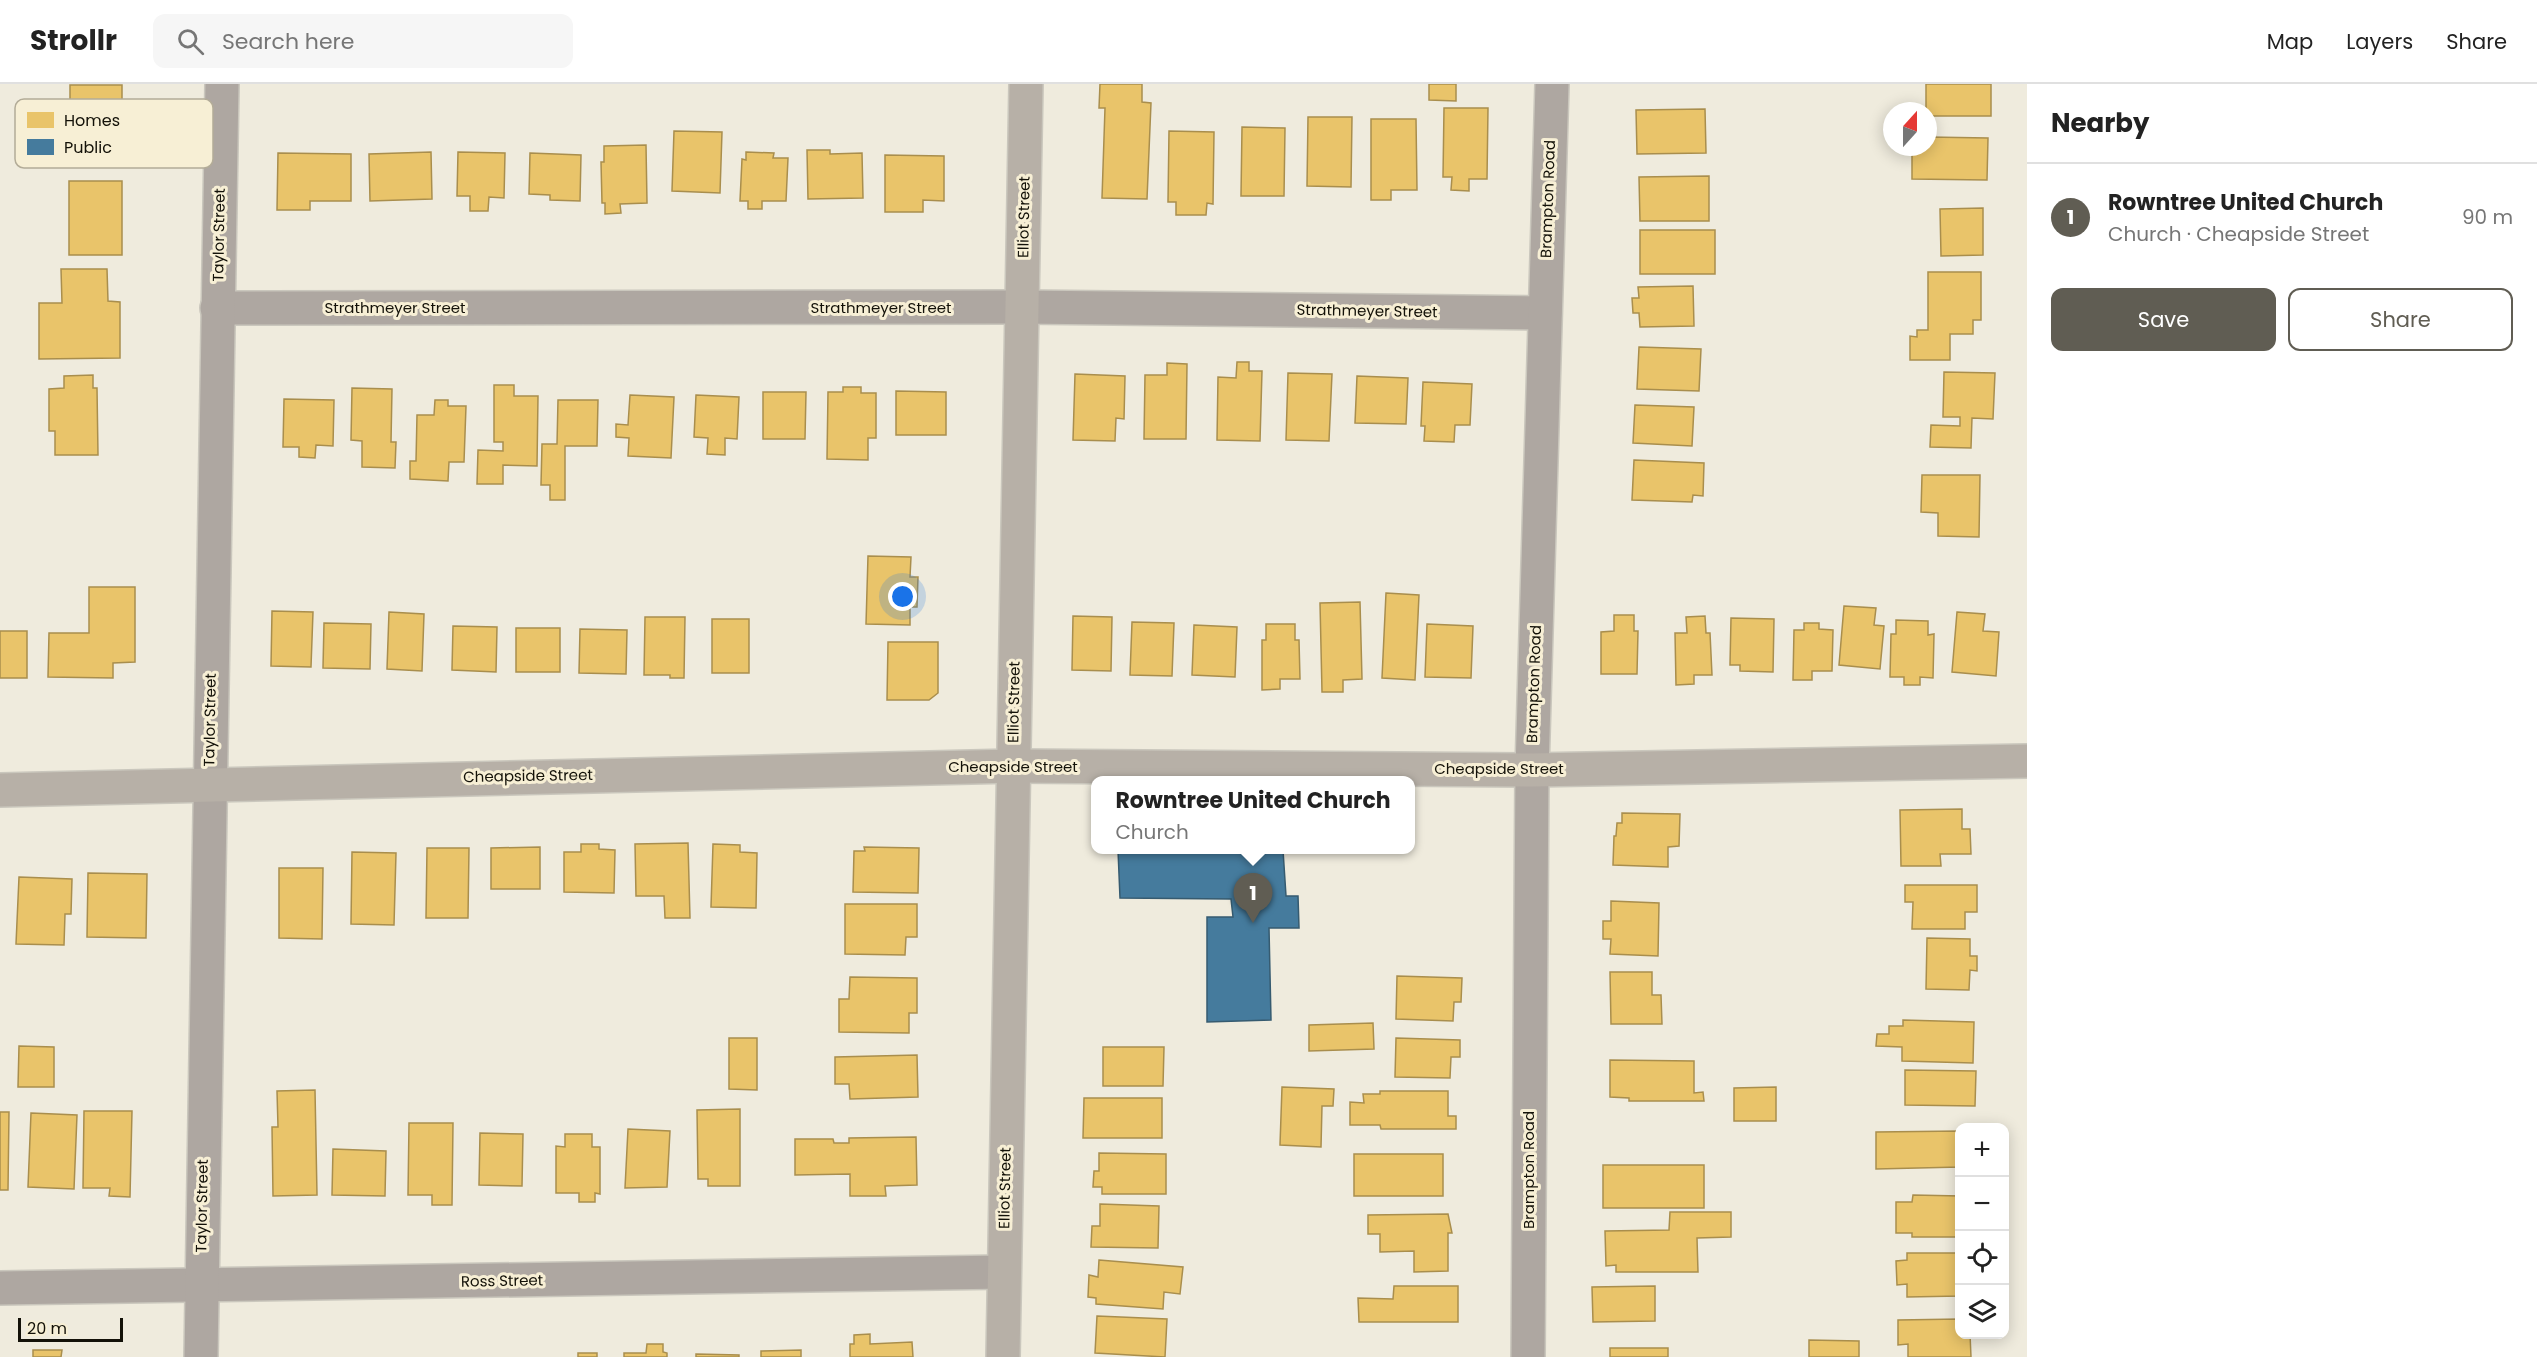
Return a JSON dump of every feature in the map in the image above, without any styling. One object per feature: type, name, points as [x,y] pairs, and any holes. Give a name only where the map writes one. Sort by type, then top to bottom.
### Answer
[{"type":"street","name":"Taylor Street","points":[[201,1357],[222,84]]},
{"type":"street","name":"Elliot Street","points":[[1003,1357],[1026,84]]},
{"type":"street","name":"Brampton Road","points":[[1528,1357],[1532,770],[1552,84]]},
{"type":"street","name":"Strathmeyer Street","points":[[217,308],[1023,308],[1545,313]]},
{"type":"street","name":"Cheapside Street","points":[[0,790],[209,783],[1013,766],[1532,770],[2027,761]]},
{"type":"street","name":"Ross Street","points":[[0,1288],[1004,1272]]},
{"type":"building: Homes","points":[[1100,84],[1142,84],[1142,102],[1151,103],[1147,199],[1102,198],[1105,108],[1099,108]]},
{"type":"building: Homes","points":[[1429,84],[1456,84],[1456,101],[1429,100]]},
{"type":"building: Homes","points":[[1926,84],[1991,84],[1991,116],[1937,116],[1937,102],[1926,102]]},
{"type":"building: Homes","points":[[70,85],[122,85],[122,99],[70,99]]},
{"type":"building: Homes","points":[[1444,108],[1488,108],[1487,179],[1469,179],[1469,191],[1451,190],[1452,177],[1443,177]]},
{"type":"building: Homes","points":[[1705,109],[1706,153],[1637,154],[1636,110]]},
{"type":"building: Homes","points":[[1308,117],[1352,117],[1351,187],[1307,186]]},
{"type":"building: Homes","points":[[1371,119],[1416,119],[1417,190],[1391,190],[1391,200],[1371,200]]},
{"type":"building: Homes","points":[[1242,127],[1285,128],[1284,196],[1241,196]]},
{"type":"building: Homes","points":[[674,131],[722,132],[720,193],[672,191]]},
{"type":"building: Homes","points":[[1169,131],[1214,132],[1213,204],[1207,203],[1206,215],[1176,215],[1176,202],[1168,202]]},
{"type":"building: Homes","points":[[1937,137],[1988,138],[1987,180],[1912,179],[1912,156],[1937,156]]},
{"type":"building: Homes","points":[[646,145],[647,203],[620,204],[621,213],[605,214],[605,203],[602,203],[601,162],[604,162],[604,146]]},
{"type":"building: Homes","points":[[807,150],[830,150],[830,154],[862,153],[863,198],[808,199]]},
{"type":"building: Homes","points":[[431,152],[432,199],[370,201],[369,154]]},
{"type":"building: Homes","points":[[458,152],[505,153],[504,198],[489,197],[488,211],[470,211],[470,196],[457,196]]},
{"type":"building: Homes","points":[[746,152],[774,153],[773,158],[788,158],[786,201],[762,201],[762,209],[748,209],[748,201],[740,201],[742,159],[746,160]]},
{"type":"building: Homes","points":[[278,153],[351,154],[351,201],[310,201],[310,210],[277,210]]},
{"type":"building: Homes","points":[[530,153],[581,155],[580,201],[550,200],[550,195],[529,194]]},
{"type":"building: Homes","points":[[885,155],[944,156],[944,201],[923,200],[923,212],[885,212]]},
{"type":"building: Homes","points":[[1709,176],[1709,221],[1640,221],[1639,177]]},
{"type":"building: Homes","points":[[69,181],[122,181],[122,255],[69,255]]},
{"type":"building: Homes","points":[[1983,208],[1983,255],[1941,256],[1940,209]]},
{"type":"building: Homes","points":[[1640,230],[1715,230],[1715,274],[1640,274]]},
{"type":"building: Homes","points":[[61,269],[107,269],[108,301],[120,302],[120,358],[39,359],[39,303],[62,303]]},
{"type":"building: Homes","points":[[1928,272],[1981,272],[1981,320],[1973,320],[1973,334],[1950,334],[1950,360],[1910,360],[1910,336],[1917,337],[1917,330],[1928,330]]},
{"type":"building: Homes","points":[[1693,286],[1694,326],[1640,327],[1639,313],[1633,313],[1632,298],[1639,298],[1638,287]]},
{"type":"building: Homes","points":[[1639,347],[1701,349],[1699,391],[1637,389]]},
{"type":"building: Homes","points":[[1237,362],[1249,362],[1249,371],[1262,371],[1260,441],[1217,440],[1218,377],[1236,378]]},
{"type":"building: Homes","points":[[1167,363],[1187,364],[1186,439],[1144,439],[1145,375],[1167,375]]},
{"type":"building: Homes","points":[[1944,372],[1995,373],[1993,419],[1972,418],[1971,448],[1930,447],[1931,425],[1960,426],[1960,417],[1943,417]]},
{"type":"building: Homes","points":[[1288,373],[1332,374],[1329,441],[1286,440]]},
{"type":"building: Homes","points":[[1075,374],[1125,376],[1124,419],[1116,418],[1115,441],[1073,440]]},
{"type":"building: Homes","points":[[93,375],[93,388],[97,388],[98,455],[55,455],[55,431],[49,431],[49,389],[64,388],[64,376]]},
{"type":"building: Homes","points":[[1357,376],[1408,378],[1406,424],[1355,423]]},
{"type":"building: Homes","points":[[1423,382],[1472,384],[1470,425],[1455,425],[1454,442],[1424,441],[1425,426],[1421,426]]},
{"type":"building: Homes","points":[[494,385],[514,385],[514,396],[538,396],[537,466],[503,465],[503,484],[477,484],[478,450],[503,451],[503,442],[494,442]]},
{"type":"building: Homes","points":[[843,387],[861,387],[861,393],[876,393],[876,438],[868,438],[868,460],[827,459],[828,392],[843,392]]},
{"type":"building: Homes","points":[[352,388],[392,389],[391,442],[396,442],[395,468],[362,467],[362,441],[351,440]]},
{"type":"building: Homes","points":[[896,391],[946,392],[946,435],[896,435]]},
{"type":"building: Homes","points":[[763,392],[806,392],[805,439],[763,439]]},
{"type":"building: Homes","points":[[630,395],[674,397],[671,458],[628,456],[629,438],[616,437],[616,424],[628,425]]},
{"type":"building: Homes","points":[[696,395],[739,397],[737,439],[725,438],[725,455],[707,454],[708,438],[694,437]]},
{"type":"building: Homes","points":[[284,399],[334,400],[333,446],[316,445],[315,458],[299,457],[299,447],[283,447]]},
{"type":"building: Homes","points":[[435,400],[448,400],[448,406],[466,406],[464,462],[449,462],[448,481],[410,479],[410,461],[416,461],[417,415],[434,415]]},
{"type":"building: Homes","points":[[558,400],[598,400],[597,446],[565,446],[565,500],[550,500],[550,485],[541,485],[542,444],[557,444]]},
{"type":"building: Homes","points":[[1635,405],[1694,407],[1692,446],[1633,443]]},
{"type":"building: Homes","points":[[1634,460],[1704,463],[1703,496],[1693,495],[1692,502],[1632,500]]},
{"type":"building: Homes","points":[[1922,475],[1980,475],[1979,537],[1938,536],[1938,513],[1921,512]]},
{"type":"building: Homes","points":[[868,556],[911,557],[910,577],[918,577],[917,607],[910,607],[910,625],[866,624]]},
{"type":"building: Homes","points":[[89,587],[135,587],[135,662],[113,663],[113,678],[48,677],[49,633],[89,633]]},
{"type":"building: Homes","points":[[1386,593],[1419,595],[1415,680],[1382,678]]},
{"type":"building: Homes","points":[[1360,602],[1362,679],[1343,680],[1343,692],[1322,692],[1320,603]]},
{"type":"building: Homes","points":[[1844,606],[1876,608],[1874,625],[1884,626],[1880,669],[1839,665]]},
{"type":"building: Homes","points":[[272,611],[313,612],[311,667],[271,666]]},
{"type":"building: Homes","points":[[389,612],[424,614],[422,671],[387,669]]},
{"type":"building: Homes","points":[[1957,612],[1985,614],[1983,631],[1999,632],[1996,676],[1952,672]]},
{"type":"building: Homes","points":[[1614,615],[1634,615],[1634,631],[1638,631],[1637,674],[1601,674],[1601,632],[1614,631]]},
{"type":"building: Homes","points":[[1073,616],[1112,617],[1111,671],[1072,670]]},
{"type":"building: Homes","points":[[1705,616],[1706,633],[1710,633],[1712,675],[1694,675],[1694,684],[1676,685],[1675,633],[1687,633],[1686,617]]},
{"type":"building: Homes","points":[[645,617],[685,617],[684,678],[670,678],[670,675],[644,675]]},
{"type":"building: Homes","points":[[1731,618],[1774,619],[1773,672],[1740,671],[1740,665],[1730,665]]},
{"type":"building: Homes","points":[[712,619],[749,619],[749,673],[712,673]]},
{"type":"building: Homes","points":[[1896,620],[1928,621],[1928,635],[1934,634],[1933,678],[1920,677],[1920,685],[1904,685],[1904,677],[1890,677],[1891,634],[1896,634]]},
{"type":"building: Homes","points":[[1132,622],[1174,623],[1172,676],[1130,675]]},
{"type":"building: Homes","points":[[324,623],[371,624],[370,669],[323,668]]},
{"type":"building: Homes","points":[[1804,623],[1819,623],[1819,629],[1833,630],[1832,671],[1812,671],[1812,680],[1793,680],[1794,630],[1804,630]]},
{"type":"building: Homes","points":[[1266,624],[1295,624],[1295,640],[1299,640],[1300,679],[1280,679],[1280,689],[1262,690],[1262,640],[1266,640]]},
{"type":"building: Homes","points":[[1427,624],[1473,626],[1471,678],[1425,677]]},
{"type":"building: Homes","points":[[1194,625],[1237,627],[1235,677],[1192,675]]},
{"type":"building: Homes","points":[[453,626],[497,627],[496,672],[452,670]]},
{"type":"building: Homes","points":[[516,628],[560,628],[560,672],[516,672]]},
{"type":"building: Homes","points":[[580,629],[627,630],[626,674],[579,673]]},
{"type":"building: Homes","points":[[0,631],[27,631],[27,678],[0,678]]},
{"type":"building: Homes","points":[[888,642],[938,642],[938,693],[929,700],[887,700]]},
{"type":"building: Homes","points":[[1962,809],[1962,829],[1970,829],[1971,854],[1940,854],[1941,866],[1901,866],[1900,810]]},
{"type":"building: Homes","points":[[1622,813],[1680,814],[1679,846],[1668,847],[1668,867],[1613,865],[1614,836],[1616,836],[1617,823],[1622,823]]},
{"type":"building: Homes","points":[[688,843],[690,918],[665,918],[664,896],[636,896],[635,844]]},
{"type":"building: Homes","points":[[581,844],[599,844],[599,849],[615,850],[614,893],[564,892],[564,852],[581,852]]},
{"type":"building: Homes","points":[[713,844],[740,845],[740,852],[757,853],[756,908],[711,907]]},
{"type":"building: Homes","points":[[540,847],[540,889],[491,889],[491,848]]},
{"type":"building: Homes","points":[[864,847],[919,848],[918,893],[853,892],[854,851],[865,851]]},
{"type":"building: Homes","points":[[427,848],[469,848],[468,918],[426,918]]},
{"type":"building: Homes","points":[[352,852],[396,853],[394,925],[351,924]]},
{"type":"building: Homes","points":[[279,868],[323,868],[322,939],[279,938]]},
{"type":"building: Homes","points":[[88,873],[147,874],[146,938],[87,937]]},
{"type":"building: Homes","points":[[19,877],[72,879],[71,914],[65,914],[64,945],[16,944]]},
{"type":"building: Homes","points":[[1905,885],[1977,885],[1977,912],[1965,912],[1965,929],[1912,929],[1913,902],[1905,902]]},
{"type":"building: Homes","points":[[1611,901],[1659,903],[1658,956],[1610,954],[1611,939],[1603,939],[1603,921],[1611,921]]},
{"type":"building: Homes","points":[[845,904],[917,904],[917,937],[906,937],[905,955],[845,954]]},
{"type":"building: Homes","points":[[1927,938],[1970,939],[1970,956],[1977,956],[1977,971],[1970,970],[1969,990],[1926,989]]},
{"type":"building: Homes","points":[[1610,972],[1652,972],[1652,995],[1661,995],[1662,1024],[1611,1024]]},
{"type":"building: Homes","points":[[1397,976],[1462,978],[1461,1002],[1454,1002],[1453,1021],[1396,1019]]},
{"type":"building: Homes","points":[[850,977],[917,978],[917,1013],[909,1013],[909,1033],[839,1032],[839,999],[849,999]]},
{"type":"building: Homes","points":[[1903,1020],[1974,1022],[1973,1063],[1902,1061],[1902,1047],[1876,1046],[1877,1034],[1889,1034],[1889,1026],[1903,1026]]},
{"type":"building: Homes","points":[[1373,1023],[1374,1049],[1309,1051],[1309,1025]]},
{"type":"building: Homes","points":[[729,1038],[757,1038],[757,1090],[729,1089]]},
{"type":"building: Homes","points":[[1396,1038],[1460,1040],[1460,1057],[1451,1057],[1450,1078],[1395,1077]]},
{"type":"building: Homes","points":[[19,1046],[54,1047],[54,1087],[18,1087]]},
{"type":"building: Homes","points":[[1103,1047],[1164,1047],[1163,1086],[1103,1086]]},
{"type":"building: Homes","points":[[917,1055],[918,1097],[850,1099],[849,1084],[835,1084],[835,1057]]},
{"type":"building: Homes","points":[[1610,1060],[1694,1061],[1694,1093],[1703,1092],[1704,1101],[1629,1101],[1629,1098],[1610,1097]]},
{"type":"building: Homes","points":[[1905,1070],[1976,1071],[1975,1106],[1905,1105]]},
{"type":"building: Homes","points":[[1282,1087],[1334,1089],[1333,1106],[1322,1106],[1321,1147],[1280,1145]]},
{"type":"building: Homes","points":[[1776,1087],[1776,1121],[1734,1121],[1734,1088]]},
{"type":"building: Homes","points":[[315,1090],[317,1195],[273,1196],[272,1127],[278,1127],[277,1091]]},
{"type":"building: Homes","points":[[1380,1091],[1448,1091],[1448,1116],[1456,1116],[1456,1129],[1381,1129],[1380,1125],[1350,1125],[1350,1102],[1364,1103],[1363,1094],[1380,1094]]},
{"type":"building: Homes","points":[[1084,1098],[1162,1098],[1162,1138],[1083,1138]]},
{"type":"building: Homes","points":[[740,1109],[740,1186],[708,1186],[708,1179],[698,1179],[697,1110]]},
{"type":"building: Homes","points":[[84,1111],[132,1111],[130,1197],[109,1196],[110,1188],[83,1188]]},
{"type":"building: Homes","points":[[0,1112],[9,1112],[8,1190],[0,1190]]},
{"type":"building: Homes","points":[[31,1113],[77,1115],[74,1189],[28,1187]]},
{"type":"building: Homes","points":[[409,1123],[453,1123],[452,1205],[432,1205],[432,1195],[408,1195]]},
{"type":"building: Homes","points":[[628,1129],[670,1131],[667,1187],[625,1188]]},
{"type":"building: Homes","points":[[1955,1131],[1955,1167],[1876,1169],[1876,1132]]},
{"type":"building: Homes","points":[[480,1133],[523,1134],[522,1186],[479,1185]]},
{"type":"building: Homes","points":[[565,1134],[592,1134],[592,1147],[600,1147],[600,1194],[595,1193],[595,1202],[579,1202],[579,1193],[556,1193],[556,1146],[565,1147]]},
{"type":"building: Homes","points":[[916,1137],[917,1185],[885,1186],[886,1196],[850,1196],[850,1174],[795,1175],[795,1139],[833,1139],[834,1143],[849,1143],[849,1138]]},
{"type":"building: Homes","points":[[333,1149],[386,1151],[385,1196],[332,1195]]},
{"type":"building: Homes","points":[[1099,1153],[1166,1154],[1166,1194],[1102,1194],[1102,1187],[1093,1187],[1094,1171],[1099,1171]]},
{"type":"building: Homes","points":[[1354,1154],[1443,1154],[1443,1196],[1354,1196]]},
{"type":"building: Homes","points":[[1603,1165],[1704,1165],[1704,1208],[1603,1208]]},
{"type":"building: Homes","points":[[1913,1195],[1955,1196],[1955,1237],[1912,1237],[1912,1233],[1896,1233],[1896,1202],[1912,1202]]},
{"type":"building: Homes","points":[[1100,1204],[1159,1206],[1158,1248],[1091,1247],[1092,1226],[1100,1226]]},
{"type":"building: Homes","points":[[1670,1212],[1731,1212],[1731,1237],[1697,1238],[1698,1272],[1616,1272],[1616,1265],[1606,1266],[1605,1231],[1669,1230]]},
{"type":"building: Homes","points":[[1448,1214],[1452,1233],[1448,1233],[1448,1271],[1414,1272],[1414,1251],[1380,1252],[1380,1234],[1368,1234],[1368,1215]]},
{"type":"building: Homes","points":[[1907,1253],[1955,1253],[1955,1296],[1907,1297],[1907,1284],[1897,1285],[1896,1261],[1907,1260]]},
{"type":"building: Homes","points":[[1099,1260],[1183,1267],[1180,1294],[1164,1292],[1163,1309],[1096,1304],[1096,1298],[1088,1297],[1089,1275],[1098,1277]]},
{"type":"building: Homes","points":[[1394,1286],[1458,1286],[1458,1322],[1359,1322],[1358,1298],[1393,1299]]},
{"type":"building: Homes","points":[[1655,1286],[1655,1321],[1593,1322],[1592,1287]]},
{"type":"building: Homes","points":[[1097,1316],[1167,1319],[1165,1357],[1095,1353]]},
{"type":"building: Homes","points":[[1955,1319],[1955,1339],[1970,1339],[1971,1357],[1908,1357],[1908,1344],[1898,1345],[1898,1320]]},
{"type":"building: Homes","points":[[870,1334],[870,1344],[912,1342],[913,1357],[850,1357],[850,1344],[854,1344],[854,1335]]},
{"type":"building: Homes","points":[[1809,1340],[1859,1341],[1859,1357],[1809,1357]]},
{"type":"building: Homes","points":[[647,1344],[663,1344],[663,1352],[667,1353],[667,1357],[624,1357],[624,1353],[646,1353]]},
{"type":"building: Homes","points":[[1610,1348],[1668,1348],[1668,1357],[1610,1357]]},
{"type":"building: Homes","points":[[33,1350],[62,1350],[61,1357],[33,1357]]},
{"type":"building: Homes","points":[[801,1350],[801,1357],[761,1357],[761,1351]]},
{"type":"building: Homes","points":[[578,1353],[597,1353],[597,1357],[578,1357]]},
{"type":"building: Homes","points":[[696,1354],[739,1355],[739,1357],[696,1357]]},
{"type":"building: Public","points":[[1118,854],[1283,854],[1286,896],[1298,896],[1299,928],[1269,928],[1271,1020],[1207,1022],[1207,917],[1233,917],[1231,899],[1120,898]]},
{"type":"place","name":"Rowntree United Church","points":[[1253,923]]}]
